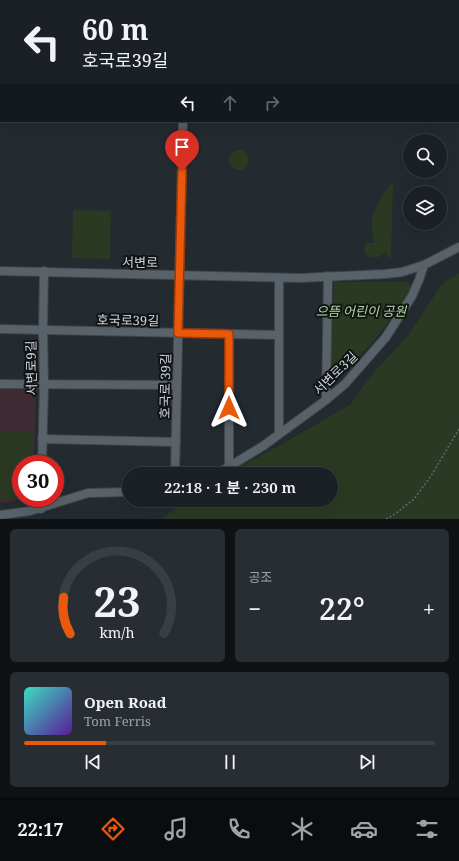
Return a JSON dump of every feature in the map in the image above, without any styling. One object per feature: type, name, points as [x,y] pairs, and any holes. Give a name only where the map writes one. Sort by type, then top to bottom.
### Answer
[{"type":"street","points":[[179,275],[183,122]]},
{"type":"street","name":"서변로","points":[[0,271],[279,278],[385,274],[402,272],[424,265],[459,246]]},
{"type":"street","name":"서변로3길","points":[[229,467],[279,434],[326,400],[344,384],[386,337],[412,296],[424,265]]},
{"type":"street","name":"서변로9길","points":[[42,455],[44,384],[44,272]]},
{"type":"street","name":"호국로 39길","points":[[175,467],[179,275]]},
{"type":"street","points":[[326,400],[328,276]]},
{"type":"street","points":[[279,278],[279,434]]},
{"type":"street","name":"호국로39길","points":[[0,329],[279,335]]},
{"type":"street","points":[[229,334],[229,467]]},
{"type":"street","points":[[0,384],[177,385]]},
{"type":"street","points":[[42,440],[176,442]]},
{"type":"street","points":[[0,514],[40,509],[88,493],[122,492]]},
{"type":"path","points":[[386,519],[395,514],[414,498],[431,476],[459,429]]},
{"type":"shaded area","points":[[0,388],[36,388],[34,455],[12,455],[12,501],[0,503]]},
{"type":"green space","points":[[239,150],[246,153],[249,160],[246,167],[239,170],[232,167],[229,160],[232,153]]},
{"type":"green space","points":[[393,182],[391,259],[384,253],[379,257],[372,257],[366,255],[364,248],[367,243],[375,243],[372,225],[375,210],[382,196]]},
{"type":"green space","points":[[73,210],[111,211],[110,259],[72,258]]},
{"type":"green space","points":[[459,273],[459,519],[162,519],[176,507],[338,507],[338,467],[239,467],[350,405],[375,371],[408,336],[442,284]]},
{"type":"green space","name":"으뜸 어린이 공원","points":[[334,282],[408,282],[411,289],[370,345],[330,384]]},
{"type":"green space","points":[[0,432],[33,432],[32,455],[12,455],[12,498],[0,499]]},
{"type":"route","points":[[182,171],[178,333],[229,334],[229,408]]}]
